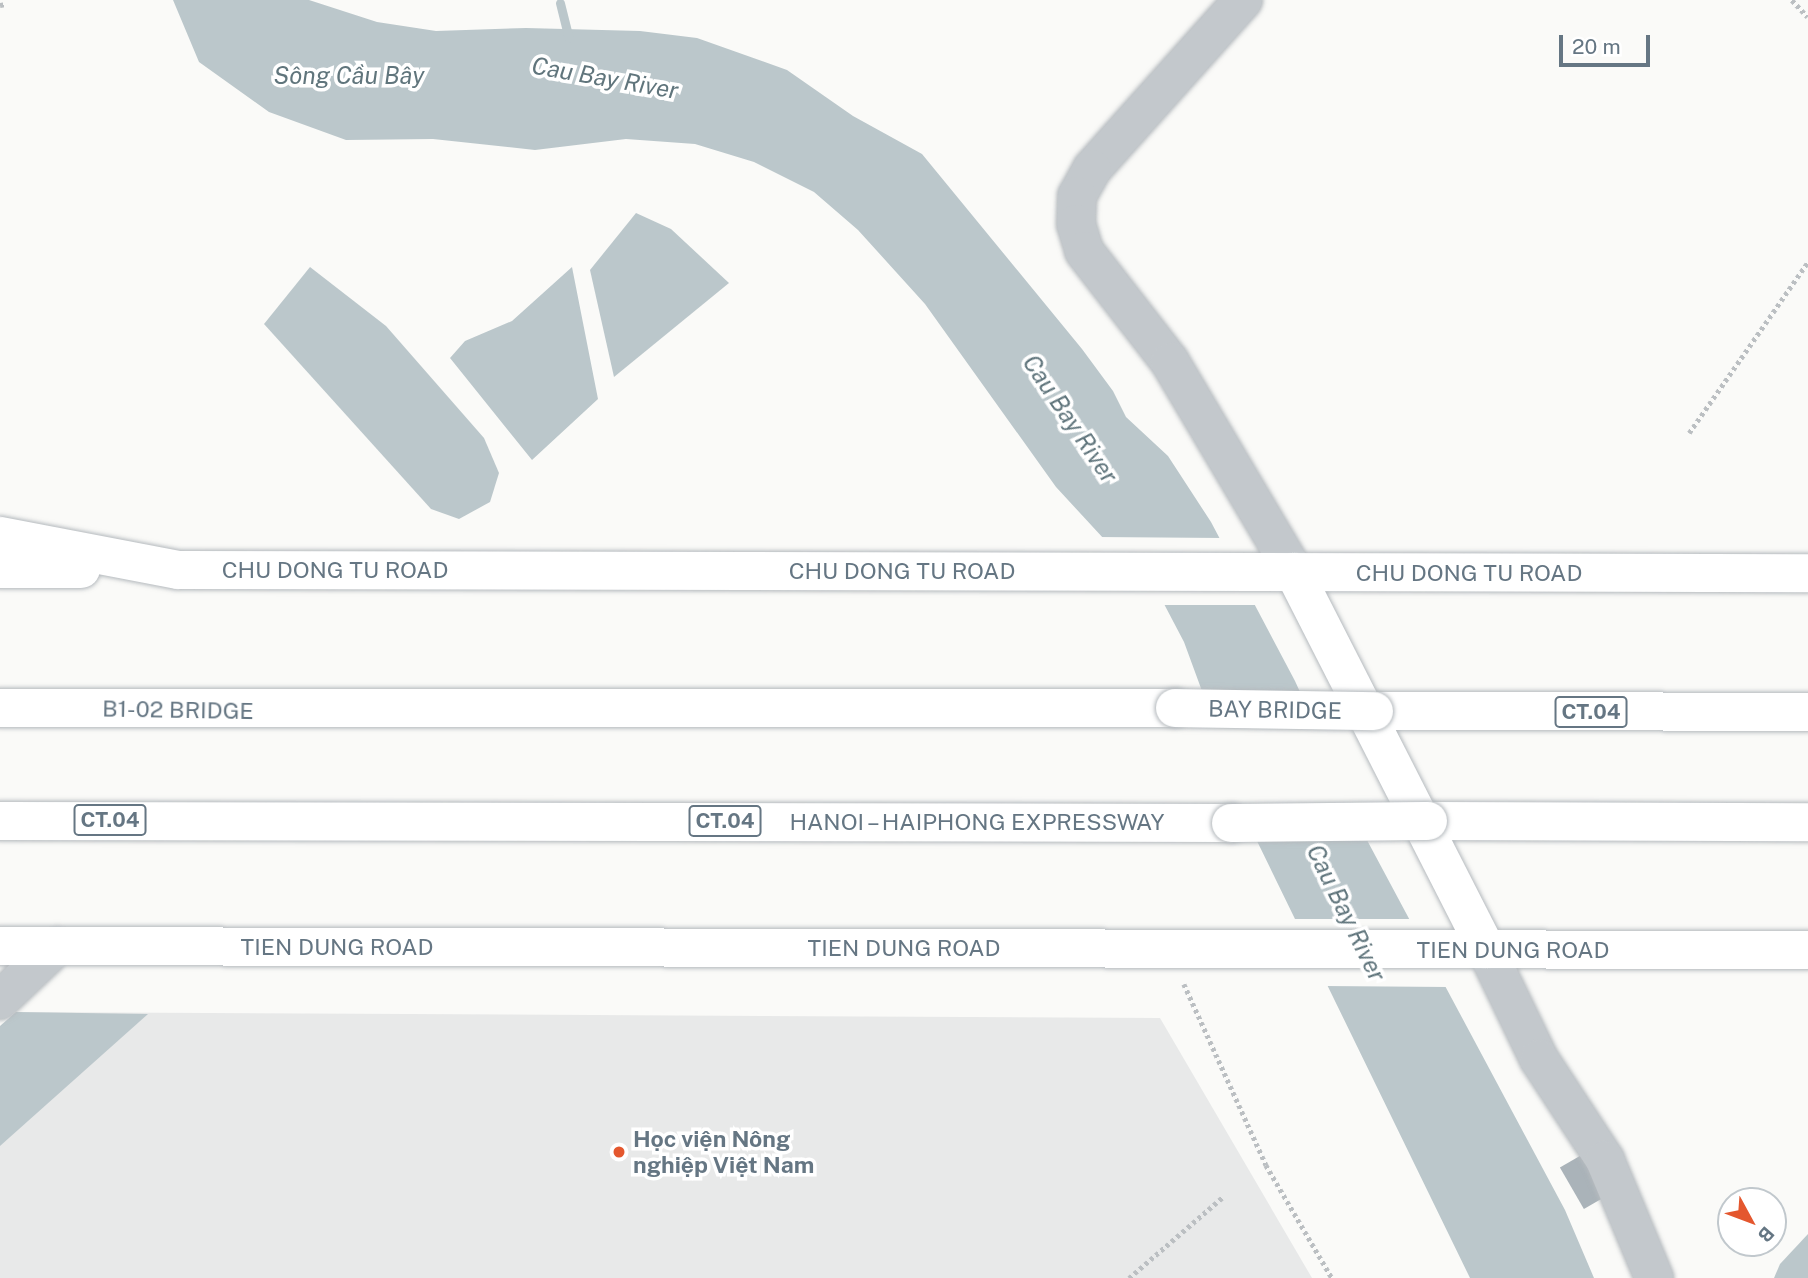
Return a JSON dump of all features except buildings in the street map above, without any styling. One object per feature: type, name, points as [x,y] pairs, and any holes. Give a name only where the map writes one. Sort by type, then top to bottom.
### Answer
[{"type":"main road","name":"CHU DONG TU ROAD","points":[[0,536],[178,570],[1808,573]]},
{"type":"main road","points":[[0,569],[178,570]]},
{"type":"main road","points":[[1275,572],[1478,950]]},
{"type":"main road","name":"B1-02 BRIDGE","points":[[15,708],[327,711],[1175,708]]},
{"type":"main road","name":"BAY BRIDGE","points":[[1175,708],[1374,712],[1808,712]]},
{"type":"main road","name":"HANOI – HAIPHONG EXPRESSWAY","points":[[0,821],[219,819],[1808,822]]},
{"type":"main road","name":"TIEN DUNG ROAD","points":[[0,946],[1808,950]]},
{"type":"street","points":[[1243,0],[1092,169],[1077,196],[1076,224],[1084,251],[1170,362],[1275,572]]},
{"type":"street","points":[[0,1000],[57,946]]},
{"type":"street","points":[[1478,950],[1539,1059],[1605,1160],[1654,1278]]},
{"type":"path","points":[[1792,0],[1808,17]]},
{"type":"path","points":[[1689,433],[1808,262]]},
{"type":"path","points":[[1166,949],[1266,1165],[1332,1278]]},
{"type":"path","points":[[1129,1278],[1224,1196]]},
{"type":"shaded area","name":"Học viện Nông nghiệp Việt Nam","points":[[16,1012],[1160,1018],[1312,1278],[0,1278],[0,1027]]},
{"type":"water","name":"Sông Cầu Bây","points":[[173,0],[309,0],[377,22],[436,31],[526,28],[640,31],[697,38],[787,70],[853,116],[922,154],[1082,349],[1113,391],[1126,417],[1168,456],[1211,522],[1295,681],[1368,842],[1565,1210],[1594,1278],[1470,1278],[1257,841],[1184,642],[1142,562],[1116,552],[1056,487],[925,304],[858,230],[814,192],[754,162],[695,144],[626,139],[535,150],[433,139],[346,140],[269,112],[199,62]]},
{"type":"water","points":[[636,213],[671,229],[729,283],[614,377],[590,270]]},
{"type":"water","points":[[310,267],[386,326],[484,438],[499,473],[490,502],[459,519],[431,509],[264,324]]},
{"type":"water","points":[[572,267],[598,399],[532,460],[450,358],[465,341],[512,321]]},
{"type":"water","points":[[16,1012],[148,1014],[0,1146],[0,1026]]},
{"type":"water","points":[[1808,1234],[1808,1278],[1774,1278],[1780,1264]]},
{"type":"pier","points":[[1098,537],[1223,538],[1258,605],[1161,605],[1140,564],[1115,555]]},
{"type":"pier","points":[[1199,691],[1304,691],[1372,841],[1253,840]]},
{"type":"pier","points":[[1292,919],[1413,919],[1448,987],[1325,986]]},
{"type":"waterway","points":[[560,3],[569,38]]},
{"type":"place","name":"Học viện Nông nghiệp Việt Nam","points":[[619,1152]]},
{"type":"water label","name":"Cau Bay River","points":[[605,78]]},
{"type":"water label","name":"Cau Bay River","points":[[1070,419]]},
{"type":"water label","name":"Cau Bay River","points":[[1346,913]]}]
